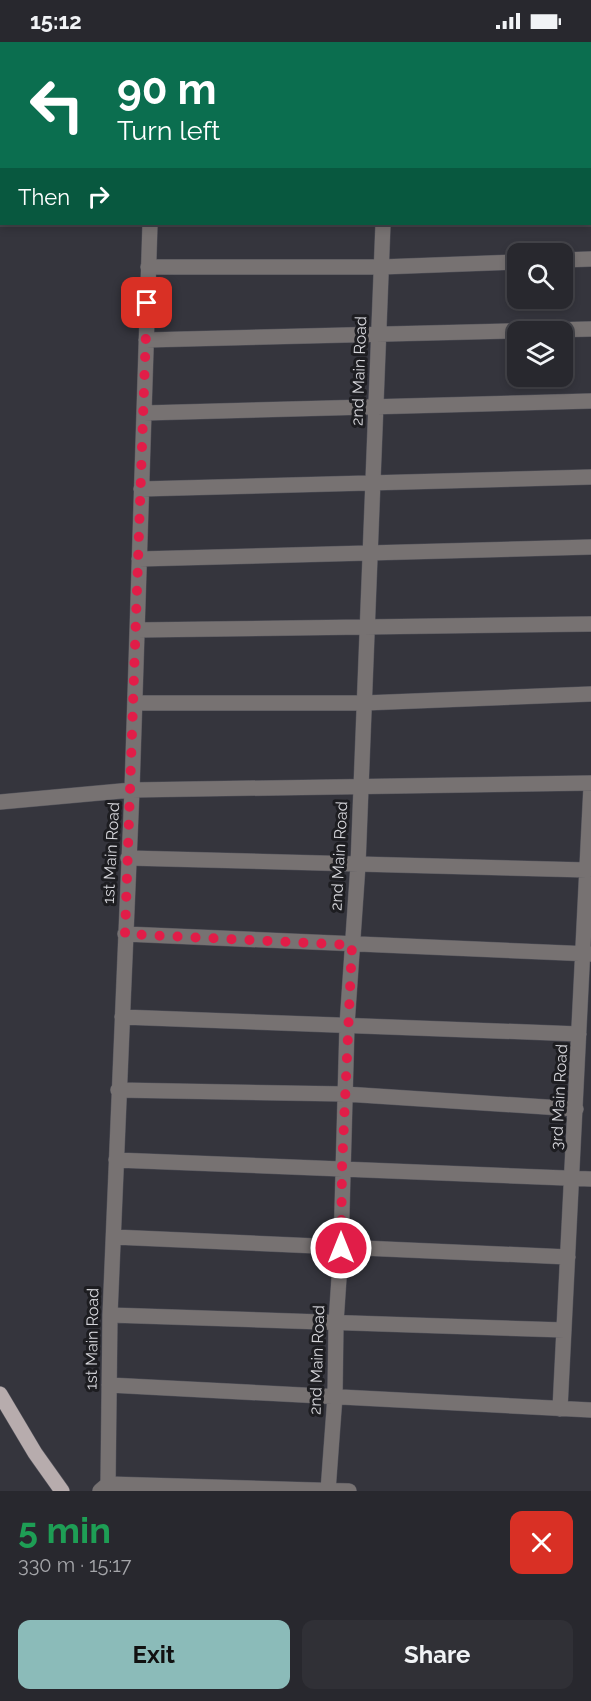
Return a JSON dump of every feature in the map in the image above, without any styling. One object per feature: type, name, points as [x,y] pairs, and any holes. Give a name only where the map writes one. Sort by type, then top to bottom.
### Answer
[{"type":"main road","points":[[0,1394],[35,1454],[62,1491]]},
{"type":"street","name":"1st Main Road","points":[[104,1487],[118,1090],[132,790],[150,225]]},
{"type":"street","name":"2nd Main Road","points":[[328,1490],[335,1396],[347,1025],[358,865],[383,225]]},
{"type":"street","points":[[573,260],[591,259]]},
{"type":"street","points":[[148,267],[381,267],[507,262]]},
{"type":"street","points":[[146,340],[591,329]]},
{"type":"street","points":[[144,413],[591,401]]},
{"type":"street","points":[[141,489],[591,477]]},
{"type":"street","points":[[139,559],[370,555],[591,547]]},
{"type":"street","points":[[137,630],[591,624]]},
{"type":"street","points":[[135,703],[364,703],[591,694]]},
{"type":"street","points":[[0,802],[132,790],[591,785]]},
{"type":"street","name":"3rd Main Road","points":[[560,1408],[579,1034],[587,953],[587,870],[591,785]]},
{"type":"street","points":[[128,858],[587,870]]},
{"type":"street","points":[[125,934],[587,953]]},
{"type":"street","points":[[122,1017],[579,1034]]},
{"type":"street","points":[[118,1090],[345,1094],[576,1109]]},
{"type":"street","points":[[116,1160],[591,1179]]},
{"type":"street","points":[[114,1237],[568,1257]]},
{"type":"street","points":[[110,1315],[564,1330]]},
{"type":"street","points":[[109,1385],[591,1410]]},
{"type":"street","points":[[104,1487],[349,1491]]},
{"type":"route","points":[[147,303],[132,790],[125,934],[352,945],[347,1025],[341,1248]]}]
